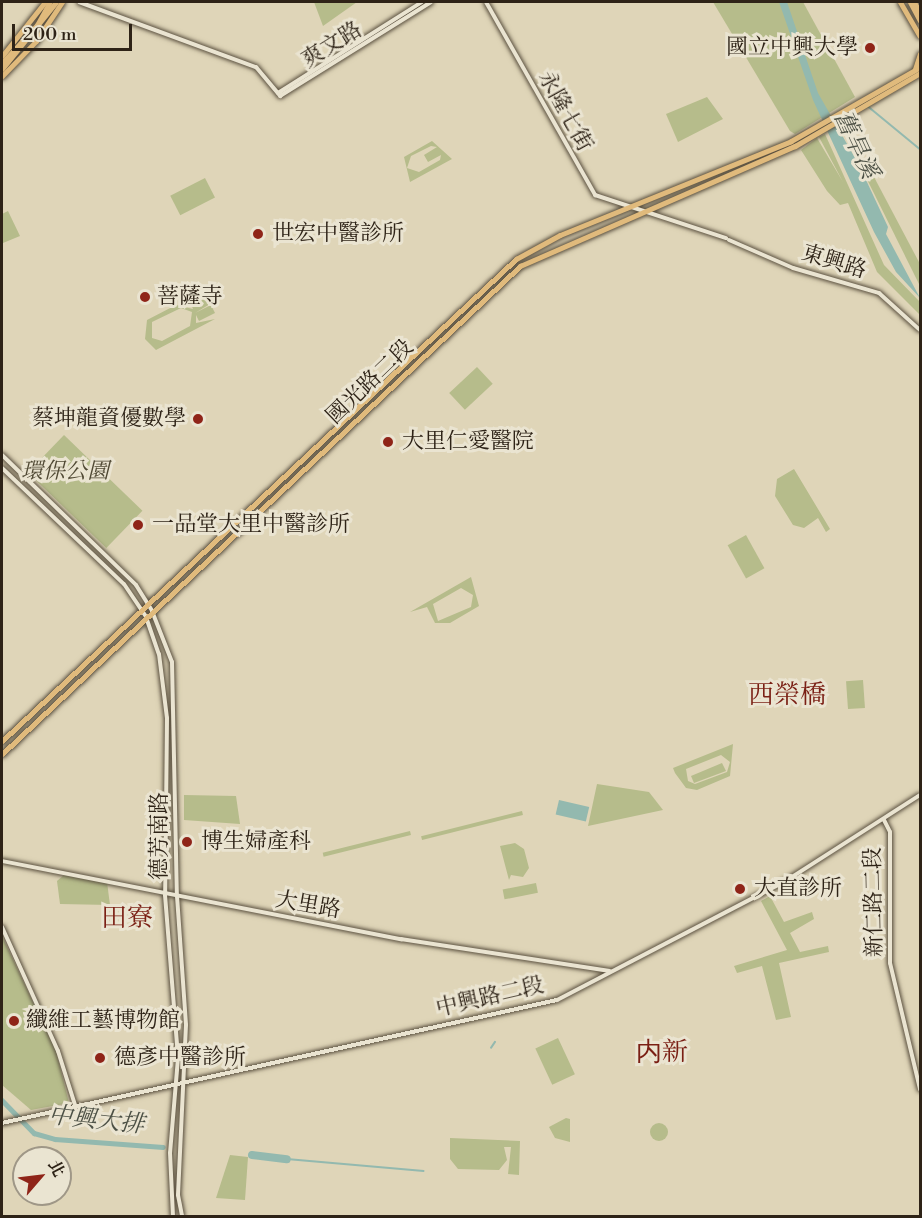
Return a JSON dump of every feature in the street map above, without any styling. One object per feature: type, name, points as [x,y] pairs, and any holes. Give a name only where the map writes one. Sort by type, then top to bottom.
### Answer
[{"type":"main road","points":[[2,56],[48,2]]},
{"type":"main road","points":[[2,63],[37,25],[48,2]]},
{"type":"main road","points":[[2,69],[56,2]]},
{"type":"main road","points":[[2,76],[36,41],[62,2]]},
{"type":"main road","points":[[902,2],[921,34]]},
{"type":"main road","points":[[912,2],[921,13]]},
{"type":"main road","points":[[912,2],[921,21]]},
{"type":"main road","points":[[919,71],[921,54]]},
{"type":"main road","points":[[822,125],[841,110],[919,71]]},
{"type":"main road","points":[[822,125],[847,114],[919,71]]},
{"type":"main road","name":"國光路二段","points":[[2,741],[516,259],[626,208],[791,141],[822,125]]},
{"type":"main road","name":"國光路二段","points":[[2,754],[379,395],[520,266],[637,212],[795,146],[822,125]]},
{"type":"main road","points":[[269,489],[275,495]]},
{"type":"street","points":[[79,2],[256,67],[279,94]]},
{"type":"street","name":"爽文路","points":[[279,94],[422,2]]},
{"type":"street","name":"爽文路","points":[[279,94],[431,2]]},
{"type":"street","name":"永隆七街","points":[[486,2],[592,192],[637,212]]},
{"type":"street","name":"東興路","points":[[637,212],[728,239],[793,268],[879,293],[921,330]]},
{"type":"street","points":[[375,389],[379,395]]},
{"type":"street","name":"德芳南路","points":[[2,455],[106,551],[148,602],[153,610],[173,672],[177,896],[186,1079],[179,1164],[182,1216]]},
{"type":"street","name":"德芳南路","points":[[2,468],[112,571],[141,609],[146,617],[165,684],[165,895],[177,1080],[170,1153],[173,1216]]},
{"type":"street","name":"中興路二段","points":[[2,1123],[177,1080],[556,1000],[784,882],[921,795]]},
{"type":"street","name":"新仁路二段","points":[[884,820],[890,832],[891,963],[921,1089]]},
{"type":"street","name":"大里路","points":[[2,861],[165,895],[413,941],[610,971]]},
{"type":"street","points":[[2,927],[58,1051],[75,1105]]},
{"type":"green space","points":[[314,2],[357,2],[323,26]]},
{"type":"green space","points":[[713,2],[803,2],[855,97],[795,134],[790,131]]},
{"type":"green space","points":[[707,97],[723,119],[678,142],[666,114]]},
{"type":"green space","points":[[846,124],[920,264],[920,286],[841,127]]},
{"type":"green space","points":[[825,134],[884,265],[920,302],[920,315],[877,272],[848,203],[840,205],[827,191],[801,150],[817,138],[843,182],[819,137]]},
{"type":"green space","points":[[432,141],[452,159],[410,182],[404,157]],"holes":[[[431,146],[437,147],[424,155],[428,162],[441,155],[440,160],[419,172],[407,168],[411,156]]]},
{"type":"green space","points":[[205,178],[215,198],[180,215],[170,196]]},
{"type":"green space","points":[[8,211],[20,236],[3,243],[2,214]]},
{"type":"green space","points":[[206,297],[210,304],[195,313],[211,305],[215,313],[199,321],[196,315],[196,323],[215,319],[156,350],[145,339],[147,320],[176,305],[193,309],[191,304]],"holes":[[[181,308],[192,312],[190,326],[162,341],[152,338],[152,322]]]},
{"type":"green space","points":[[477,367],[493,384],[465,410],[449,393]]},
{"type":"green space","name":"環保公園","points":[[64,435],[142,511],[106,548],[28,472]]},
{"type":"green space","points":[[794,469],[830,529],[826,532],[818,518],[804,528],[793,525],[775,496],[777,479]]},
{"type":"green space","points":[[746,535],[764,568],[746,578],[728,545]]},
{"type":"green space","points":[[471,577],[479,606],[450,623],[435,623],[427,607],[410,612]],"holes":[[[461,588],[473,595],[471,607],[438,621],[433,604]]]},
{"type":"green space","points":[[863,680],[865,708],[848,709],[846,681]]},
{"type":"green space","points":[[733,744],[730,776],[697,790],[686,788],[673,768]],"holes":[[[721,755],[730,762],[727,772],[695,784],[688,781],[686,769]]]},
{"type":"green space","points":[[722,763],[726,771],[694,783],[691,776]]},
{"type":"green space","points":[[597,784],[649,792],[663,810],[588,826]]},
{"type":"green space","points":[[184,795],[236,796],[240,824],[184,820]]},
{"type":"green space","points":[[522,811],[523,815],[422,840],[421,836]]},
{"type":"green space","points":[[410,831],[411,835],[324,857],[323,853]]},
{"type":"green space","points":[[515,843],[524,849],[529,868],[523,877],[511,875],[509,880],[500,846]]},
{"type":"green space","points":[[64,875],[107,882],[110,905],[60,904],[57,881]]},
{"type":"green space","points":[[536,883],[538,893],[505,899],[503,889]]},
{"type":"green space","points":[[770,896],[784,922],[812,912],[814,919],[790,933],[800,952],[828,946],[829,952],[779,963],[791,1017],[776,1020],[762,966],[737,973],[734,966],[787,950],[761,901]]},
{"type":"green space","points":[[2,936],[56,1051],[69,1103],[31,1110],[2,1085]]},
{"type":"green space","points":[[558,1038],[575,1074],[552,1085],[535,1049]]},
{"type":"green space","points":[[566,1118],[570,1119],[570,1142],[555,1138],[549,1127]]},
{"type":"green space","points":[[659,1123],[665,1126],[668,1132],[665,1138],[659,1141],[653,1138],[650,1132],[653,1126]]},
{"type":"green space","points":[[450,1138],[520,1141],[519,1175],[508,1174],[511,1147],[504,1147],[507,1160],[499,1170],[458,1169],[450,1159]]},
{"type":"green space","points":[[230,1155],[248,1157],[245,1200],[216,1198]]},
{"type":"water","name":"舊旱溪","points":[[779,2],[787,2],[818,93],[859,165],[888,227],[886,234],[920,298],[896,272],[874,232],[813,100]]},
{"type":"water","points":[[559,800],[589,807],[586,822],[556,815]]},
{"type":"waterway","points":[[869,107],[920,149]]},
{"type":"waterway","points":[[491,1048],[495,1042]]},
{"type":"waterway","name":"中興大排","points":[[2,1100],[34,1133],[55,1139],[163,1147]]},
{"type":"waterway","points":[[252,1155],[287,1159]]},
{"type":"waterway","points":[[287,1159],[423,1171]]},
{"type":"place","name":"國立中興大學","points":[[870,48]]},
{"type":"place","name":"世宏中醫診所","points":[[258,234]]},
{"type":"place","name":"菩薩寺","points":[[145,297]]},
{"type":"place","name":"蔡坤龍資優數學","points":[[198,419]]},
{"type":"place","name":"大里仁愛醫院","points":[[388,442]]},
{"type":"place","name":"一品堂大里中醫診所","points":[[138,525]]},
{"type":"place","name":"博生婦產科","points":[[187,842]]},
{"type":"place","name":"大直診所","points":[[740,889]]},
{"type":"place","name":"纖維工藝博物館","points":[[14,1021]]},
{"type":"place","name":"德彥中醫診所","points":[[100,1058]]},
{"type":"district","name":"西榮橋","points":[[787,696]]},
{"type":"district","name":"田寮","points":[[127,919]]},
{"type":"district","name":"内新","points":[[662,1053]]}]
